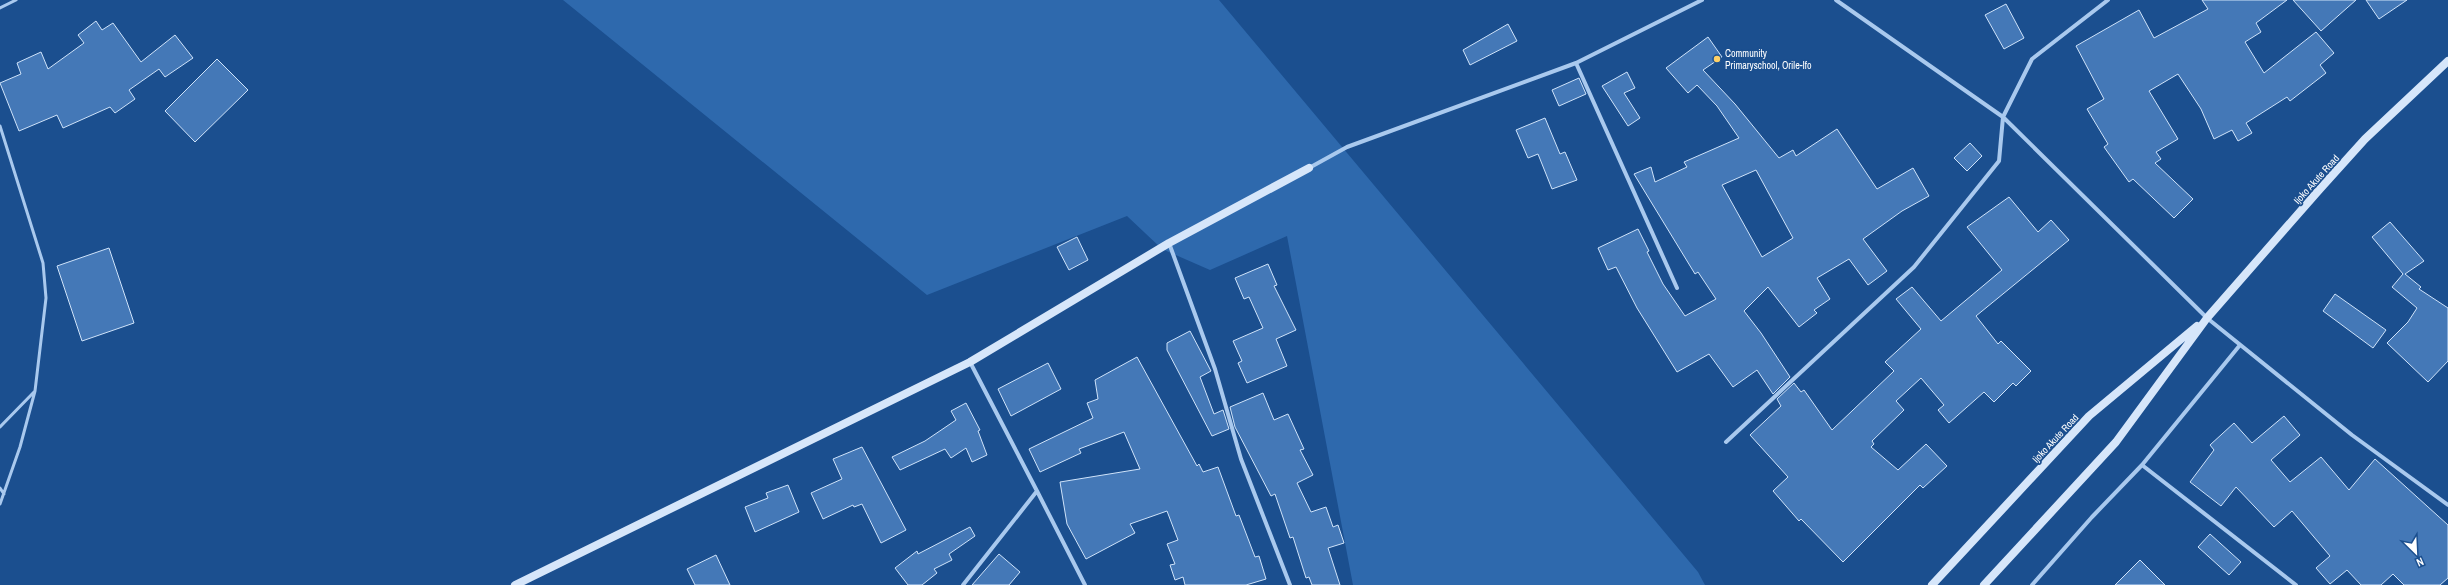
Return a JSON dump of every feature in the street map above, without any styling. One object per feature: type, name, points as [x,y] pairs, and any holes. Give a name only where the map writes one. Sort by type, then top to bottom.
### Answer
[{"type":"main road","name":"Ijoko Akute Road","points":[[1984,585],[2116,442],[2207,318],[2365,139],[2448,62]]},
{"type":"main road","points":[[516,585],[970,362],[1169,243],[1309,168]]},
{"type":"main road","name":"Ijoko Akute Road","points":[[1932,585],[2089,416],[2207,318]]},
{"type":"street","points":[[1309,168],[1347,147],[1576,63],[1702,0]]},
{"type":"street","points":[[1836,0],[2003,117],[2207,318],[2352,435],[2448,505]]},
{"type":"street","points":[[1726,442],[1914,267],[1999,161],[2003,117],[2032,59],[2108,0]]},
{"type":"street","points":[[1576,63],[1677,288]]},
{"type":"street","points":[[1169,243],[1215,369],[1241,459],[1290,585]]},
{"type":"street","points":[[2032,585],[2092,517],[2142,465],[2240,345]]},
{"type":"street","points":[[970,362],[1085,585]]},
{"type":"street","points":[[2142,465],[2296,585]]},
{"type":"street","points":[[963,585],[1037,492]]},
{"type":"lane","points":[[0,8],[16,0]]},
{"type":"lane","points":[[0,126],[43,262],[46,298],[35,391],[20,447],[0,504]]},
{"type":"lane","points":[[0,427],[35,391]]},
{"type":"lane","points":[[0,488],[4,494]]},
{"type":"shaded area","points":[[563,0],[1219,0],[1698,572],[1705,585],[1353,585],[1287,236],[1210,270],[1162,249],[1127,216],[927,295]]},
{"type":"building","points":[[2202,0],[2287,0],[2256,23],[2261,32],[2245,42],[2264,73],[2316,32],[2334,53],[2320,65],[2326,73],[2290,101],[2287,97],[2246,123],[2252,133],[2238,141],[2232,130],[2214,139],[2201,109],[2178,74],[2149,91],[2178,139],[2156,152],[2161,159],[2155,163],[2193,199],[2174,218],[2133,179],[2129,182],[2104,147],[2108,144],[2087,109],[2104,99],[2076,46],[2139,10],[2154,38],[2208,9]]},
{"type":"building","points":[[2293,0],[2356,0],[2321,31]]},
{"type":"building","points":[[2366,0],[2407,0],[2379,19]]},
{"type":"building","points":[[2006,4],[2024,38],[2004,49],[1985,15]]},
{"type":"building","points":[[96,21],[102,30],[113,23],[141,62],[175,35],[193,58],[165,77],[159,69],[129,90],[135,99],[115,113],[110,107],[63,128],[57,115],[19,131],[0,83],[21,74],[17,63],[41,52],[48,69],[84,43],[78,35]]},
{"type":"building","points":[[1508,24],[1517,41],[1470,65],[1463,50]]},
{"type":"building","points":[[1708,37],[1722,57],[1703,70],[1735,104],[1779,158],[1793,150],[1796,156],[1837,129],[1877,189],[1913,168],[1929,196],[1902,211],[1863,239],[1887,271],[1868,285],[1849,259],[1817,278],[1830,299],[1814,310],[1817,313],[1799,327],[1768,287],[1744,311],[1761,333],[1790,377],[1773,394],[1757,370],[1733,387],[1709,354],[1677,372],[1637,308],[1616,267],[1608,270],[1598,248],[1638,229],[1649,251],[1647,252],[1663,284],[1685,316],[1716,299],[1698,272],[1695,274],[1634,174],[1651,167],[1655,182],[1687,167],[1684,162],[1739,138],[1717,106],[1697,85],[1688,93],[1666,68]],"holes":[[[1756,170],[1793,238],[1762,257],[1722,185]]]},
{"type":"building","points":[[217,59],[248,90],[195,142],[165,111]]},
{"type":"building","points":[[1627,72],[1635,88],[1624,93],[1640,118],[1628,126],[1602,86]]},
{"type":"building","points":[[1579,78],[1586,94],[1559,106],[1552,90]]},
{"type":"building","points":[[1545,118],[1560,154],[1565,152],[1577,180],[1552,189],[1538,154],[1528,158],[1516,130]]},
{"type":"building","points":[[1970,143],[1982,156],[1967,171],[1954,158]]},
{"type":"building","points":[[2009,197],[2038,232],[2051,220],[2069,240],[1976,316],[1998,344],[2001,341],[2031,371],[2016,386],[2013,383],[1994,402],[1984,392],[1949,423],[1938,410],[1944,405],[1921,378],[1896,401],[1904,410],[1872,441],[1874,444],[1871,447],[1898,470],[1926,444],[1947,466],[1923,488],[1920,485],[1843,562],[1801,519],[1799,521],[1773,491],[1788,477],[1750,435],[1781,406],[1777,399],[1794,383],[1801,392],[1804,390],[1832,430],[1894,371],[1885,362],[1921,329],[1896,299],[1912,287],[1941,321],[2002,270],[1967,227]]},
{"type":"building","points":[[2390,222],[2424,261],[2405,274],[2421,287],[2419,289],[2448,308],[2448,361],[2428,382],[2387,343],[2408,322],[2417,308],[2392,287],[2403,274],[2372,237]]},
{"type":"building","points":[[1077,237],[1088,260],[1069,270],[1057,247]]},
{"type":"building","points":[[109,248],[134,323],[82,341],[57,266]]},
{"type":"building","points":[[1268,264],[1277,285],[1274,286],[1296,330],[1276,339],[1287,366],[1247,383],[1238,363],[1242,361],[1233,341],[1263,328],[1249,297],[1244,299],[1235,278]]},
{"type":"building","points":[[2335,294],[2386,330],[2373,348],[2323,311]]},
{"type":"building","points":[[1190,331],[1211,371],[1200,377],[1214,414],[1223,410],[1229,429],[1212,436],[1167,350],[1167,343]]},
{"type":"building","points":[[1137,357],[1197,466],[1199,464],[1203,472],[1218,467],[1236,516],[1239,515],[1255,557],[1259,556],[1266,579],[1246,585],[1185,585],[1183,577],[1175,580],[1170,565],[1175,564],[1167,544],[1178,540],[1167,511],[1130,524],[1135,533],[1086,559],[1067,524],[1060,482],[1140,469],[1124,432],[1079,449],[1081,453],[1040,472],[1029,449],[1093,418],[1087,403],[1098,399],[1095,380]]},
{"type":"building","points":[[1048,363],[1061,389],[1011,416],[998,389]]},
{"type":"building","points":[[1263,393],[1274,420],[1288,414],[1304,449],[1300,450],[1313,475],[1297,483],[1311,512],[1326,507],[1333,527],[1338,525],[1344,543],[1328,548],[1340,585],[1312,585],[1309,577],[1306,578],[1293,537],[1290,538],[1275,494],[1271,496],[1235,427],[1230,407]]},
{"type":"building","points":[[966,403],[980,430],[978,431],[987,455],[972,462],[966,448],[951,458],[945,449],[900,470],[892,457],[925,441],[956,420],[951,411]]},
{"type":"building","points":[[2284,416],[2300,435],[2271,460],[2290,482],[2321,457],[2349,490],[2375,459],[2448,525],[2448,578],[2440,585],[2404,585],[2393,574],[2381,585],[2361,585],[2347,570],[2330,584],[2316,568],[2330,556],[2292,511],[2274,527],[2236,487],[2221,506],[2190,482],[2214,450],[2210,445],[2234,423],[2252,443]]},
{"type":"building","points":[[862,447],[906,530],[881,543],[862,504],[854,507],[853,505],[823,519],[811,493],[842,479],[833,459]]},
{"type":"building","points":[[788,485],[799,512],[755,532],[745,507],[768,498],[766,493]]},
{"type":"building","points":[[970,527],[975,536],[949,554],[952,560],[934,569],[937,573],[922,585],[908,585],[895,568],[917,551],[918,554]]},
{"type":"building","points":[[2210,534],[2241,562],[2229,575],[2198,547]]},
{"type":"building","points":[[999,554],[1020,572],[1009,585],[972,585]]},
{"type":"building","points":[[716,555],[730,585],[695,585],[687,569]]},
{"type":"building","points":[[2140,560],[2165,585],[2115,585]]},
{"type":"place","name":"Community Primaryschool, Orile-Ifo","points":[[1717,59]]}]
